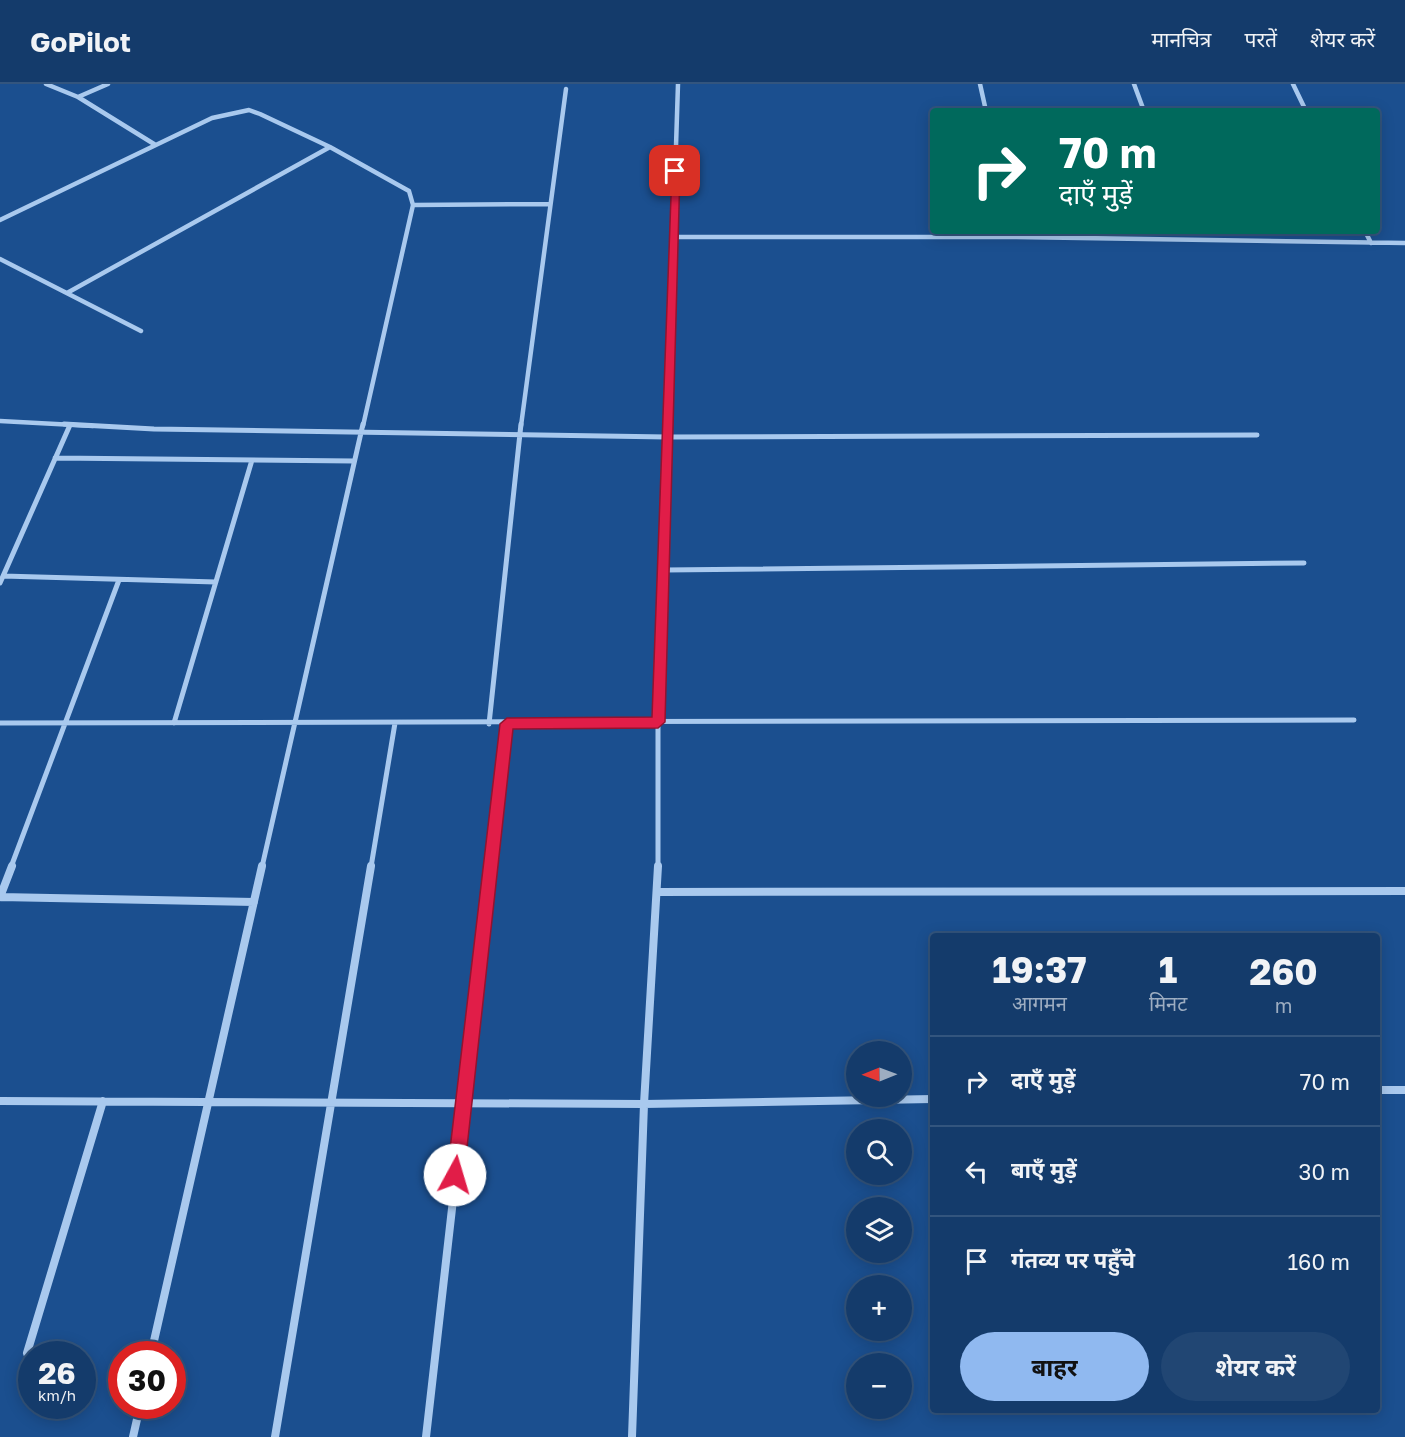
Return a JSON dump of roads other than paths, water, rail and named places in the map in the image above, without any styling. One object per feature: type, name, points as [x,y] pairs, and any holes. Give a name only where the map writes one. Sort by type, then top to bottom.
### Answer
[{"type":"street","points":[[46,84],[78,97],[154,144]]},
{"type":"street","points":[[78,97],[108,84]]},
{"type":"street","points":[[633,1437],[644,1104],[658,892],[658,722],[665,570],[678,84]]},
{"type":"street","points":[[980,84],[985,108]]},
{"type":"street","points":[[1134,84],[1143,108]]},
{"type":"street","points":[[1293,84],[1305,108]]},
{"type":"street","points":[[489,724],[520,435],[566,89]]},
{"type":"street","points":[[0,220],[212,118],[249,110],[330,147],[409,191],[412,205],[154,1341]]},
{"type":"street","points":[[67,293],[330,147]]},
{"type":"street","points":[[412,205],[549,204]]},
{"type":"street","points":[[1190,234],[1192,239]]},
{"type":"street","points":[[1366,234],[1371,243]]},
{"type":"street","points":[[673,237],[1013,237],[1405,243]]},
{"type":"street","points":[[0,259],[141,332]]},
{"type":"street","points":[[0,421],[360,433],[667,438],[1257,435]]},
{"type":"street","points":[[0,583],[70,425]]},
{"type":"street","points":[[55,458],[354,461]]},
{"type":"street","points":[[174,723],[252,460]]},
{"type":"street","points":[[665,570],[1304,563]]},
{"type":"street","points":[[3,576],[216,582]]},
{"type":"street","points":[[119,580],[0,897],[254,902]]},
{"type":"street","points":[[0,723],[507,724],[1354,720]]},
{"type":"street","points":[[275,1437],[395,723]]},
{"type":"street","points":[[426,1437],[507,724]]},
{"type":"street","points":[[658,892],[1405,891]]},
{"type":"street","points":[[1380,1090],[1405,1090]]},
{"type":"street","points":[[0,1101],[644,1104],[930,1099]]},
{"type":"street","points":[[31,1341],[102,1101]]},
{"type":"street","points":[[133,1437],[137,1419]]}]
